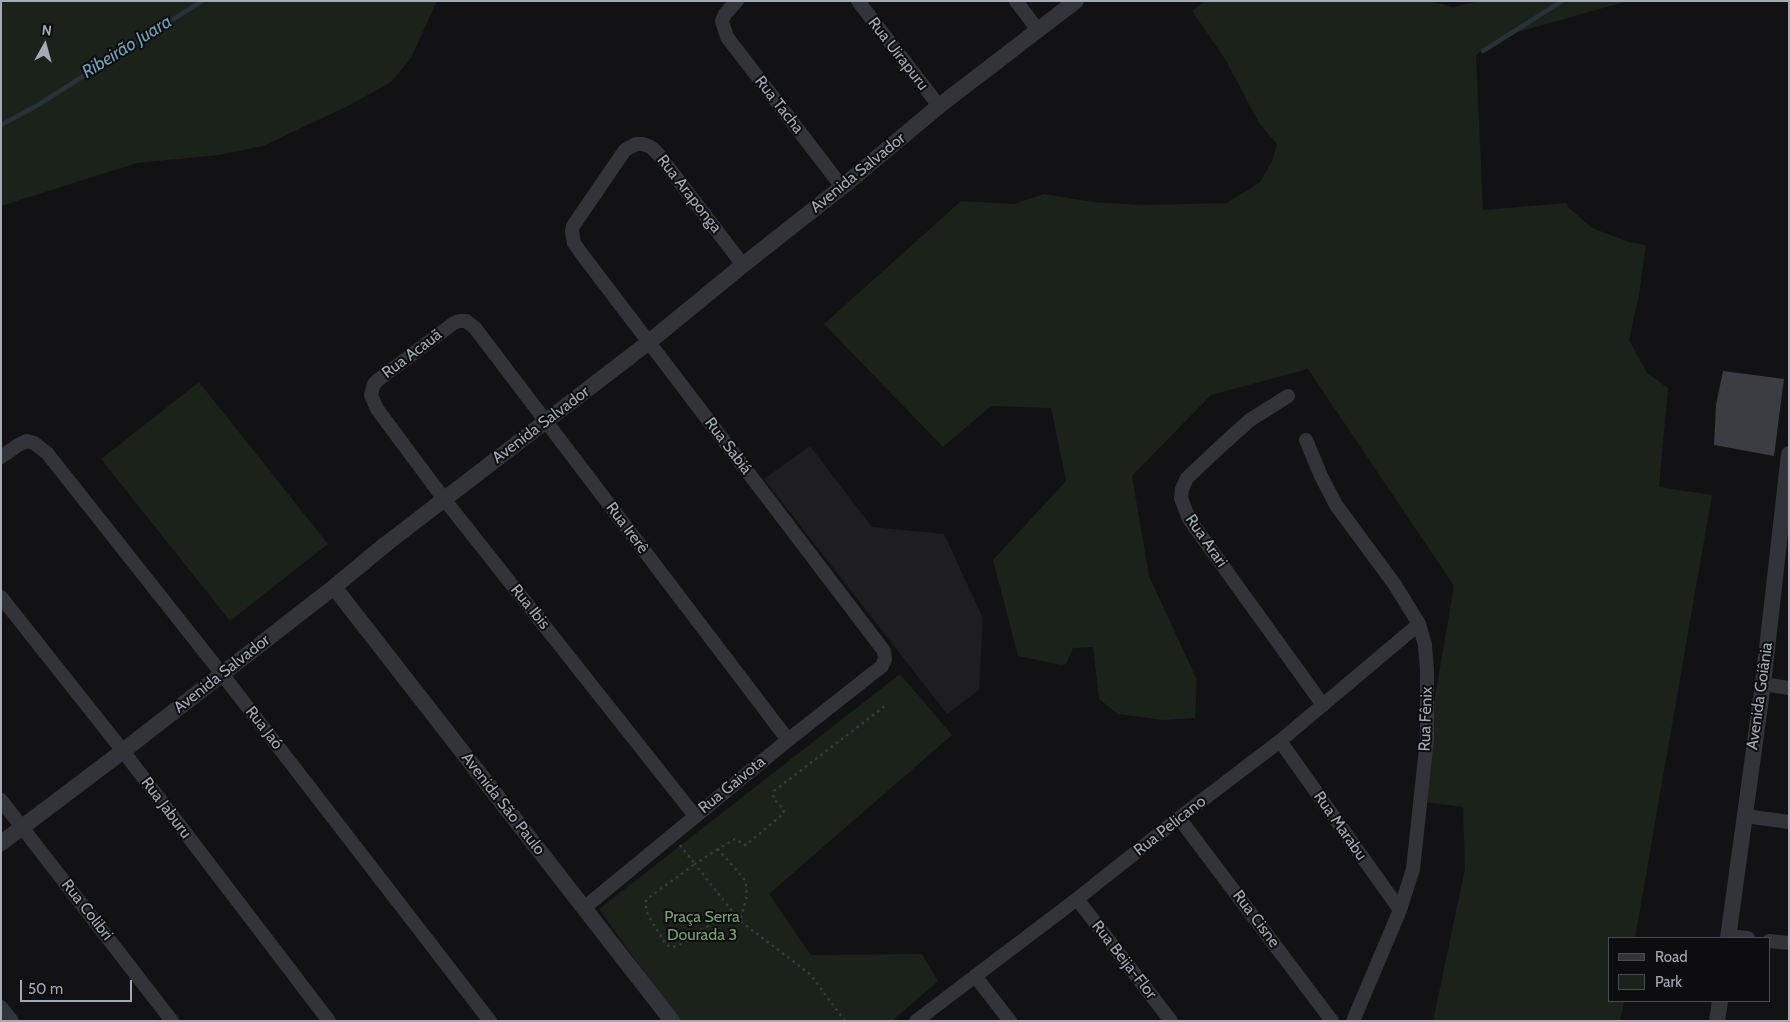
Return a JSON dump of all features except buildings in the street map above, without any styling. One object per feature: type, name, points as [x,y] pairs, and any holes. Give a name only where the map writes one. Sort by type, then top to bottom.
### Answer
[{"type":"street","name":"Rua Tacha","points":[[737,1],[725,14],[722,21],[727,37],[842,187]]},
{"type":"street","name":"Rua Uirapuru","points":[[858,1],[939,106]]},
{"type":"street","points":[[1016,1],[1038,30]]},
{"type":"street","name":"Avenida Salvador","points":[[1,843],[123,751],[444,499],[649,342],[842,187],[939,106],[1076,1]]},
{"type":"street","name":"Rua Araponga","points":[[573,226],[625,150],[629,146],[643,144],[659,154],[743,265]]},
{"type":"street","name":"Rua Sabiá","points":[[573,226],[572,237],[574,244],[884,651],[885,659],[882,666]]},
{"type":"street","name":"Rua Acauã","points":[[371,395],[374,384],[378,380],[454,323],[462,321]]},
{"type":"street","name":"Rua Irerê","points":[[462,321],[471,325],[485,339],[788,740]]},
{"type":"street","name":"Rua Ibis","points":[[371,395],[377,409],[444,499],[695,816]]},
{"type":"street","name":"Rua Arari","points":[[1288,396],[1250,420],[1187,478],[1182,489],[1181,498],[1189,519],[1323,705]]},
{"type":"street","name":"Rua Fênix","points":[[1306,440],[1336,505],[1396,585],[1419,624],[1427,670],[1427,739],[1413,869],[1400,910],[1353,1021]]},
{"type":"street","name":"Rua Jaó","points":[[1,458],[18,445],[30,441],[40,446],[57,465],[222,674],[490,1021]]},
{"type":"street","name":"Avenida Goiânia","points":[[1728,937],[1763,684],[1783,562],[1789,454]]},
{"type":"street","name":"Avenida São Paulo","points":[[334,587],[672,1021]]},
{"type":"street","name":"Rua Jaburu","points":[[1,596],[123,751],[328,1021]]},
{"type":"street","name":"Rua Pelicano","points":[[916,1021],[1280,741],[1419,624]]},
{"type":"street","name":"Rua Gaivota","points":[[584,908],[788,740],[882,666]]},
{"type":"street","points":[[1763,684],[1789,688]]},
{"type":"street","name":"Rua Marabu","points":[[1280,741],[1400,910]]},
{"type":"street","name":"Rua Colibri","points":[[1,800],[172,1021]]},
{"type":"street","points":[[1745,816],[1789,822]]},
{"type":"street","name":"Rua Cisne","points":[[1179,818],[1332,1021]]},
{"type":"street","name":"Rua Beija-Flor","points":[[1077,899],[1171,1021]]},
{"type":"street","points":[[1770,941],[1789,943]]},
{"type":"street","points":[[975,976],[1010,1021]]},
{"type":"street","points":[[1717,1021],[1720,1002]]},
{"type":"street","points":[[1,1007],[12,1021]]},
{"type":"path","points":[[740,921],[723,916],[672,948],[666,945],[648,915],[646,903],[647,899],[735,839],[746,845],[783,814],[784,810],[773,798],[774,791],[885,706]]},
{"type":"path","points":[[672,835],[740,921],[810,974],[844,1020]]},
{"type":"path","points":[[718,849],[746,885],[747,896],[740,921]]},
{"type":"shaded area","points":[[810,446],[872,527],[944,534],[983,618],[979,690],[947,714],[764,479]]},
{"type":"green space","points":[[1,1],[437,1],[411,58],[391,82],[350,105],[263,146],[219,155],[137,163],[1,206]]},
{"type":"green space","points":[[1205,1],[1429,1],[1453,7],[1480,1],[1628,1],[1500,37],[1476,55],[1483,210],[1567,203],[1568,207],[1592,228],[1629,242],[1646,245],[1639,295],[1629,340],[1647,373],[1668,388],[1659,487],[1712,495],[1635,937],[1608,937],[1608,1002],[1624,1002],[1620,1021],[1433,1021],[1465,869],[1463,807],[1417,801],[1454,586],[1308,369],[1211,395],[1132,476],[1149,576],[1197,680],[1195,718],[1164,720],[1118,714],[1099,699],[1093,647],[1073,648],[1066,664],[1061,665],[1018,656],[993,560],[1066,481],[1051,408],[991,406],[943,447],[824,324],[961,201],[1014,204],[1044,194],[1093,202],[1142,205],[1227,203],[1260,182],[1272,161],[1277,144],[1259,123],[1225,59],[1192,11]]},
{"type":"green space","points":[[199,382],[328,544],[230,621],[101,459]]},
{"type":"green space","name":"Praça Serra Dourada 3","points":[[900,674],[952,735],[769,894],[811,955],[922,954],[938,981],[892,1021],[679,1021],[599,909]]},
{"type":"waterway","name":"Ribeirão Juara","points":[[1,125],[38,105],[202,1]]},
{"type":"waterway","points":[[1483,51],[1562,1]]}]
